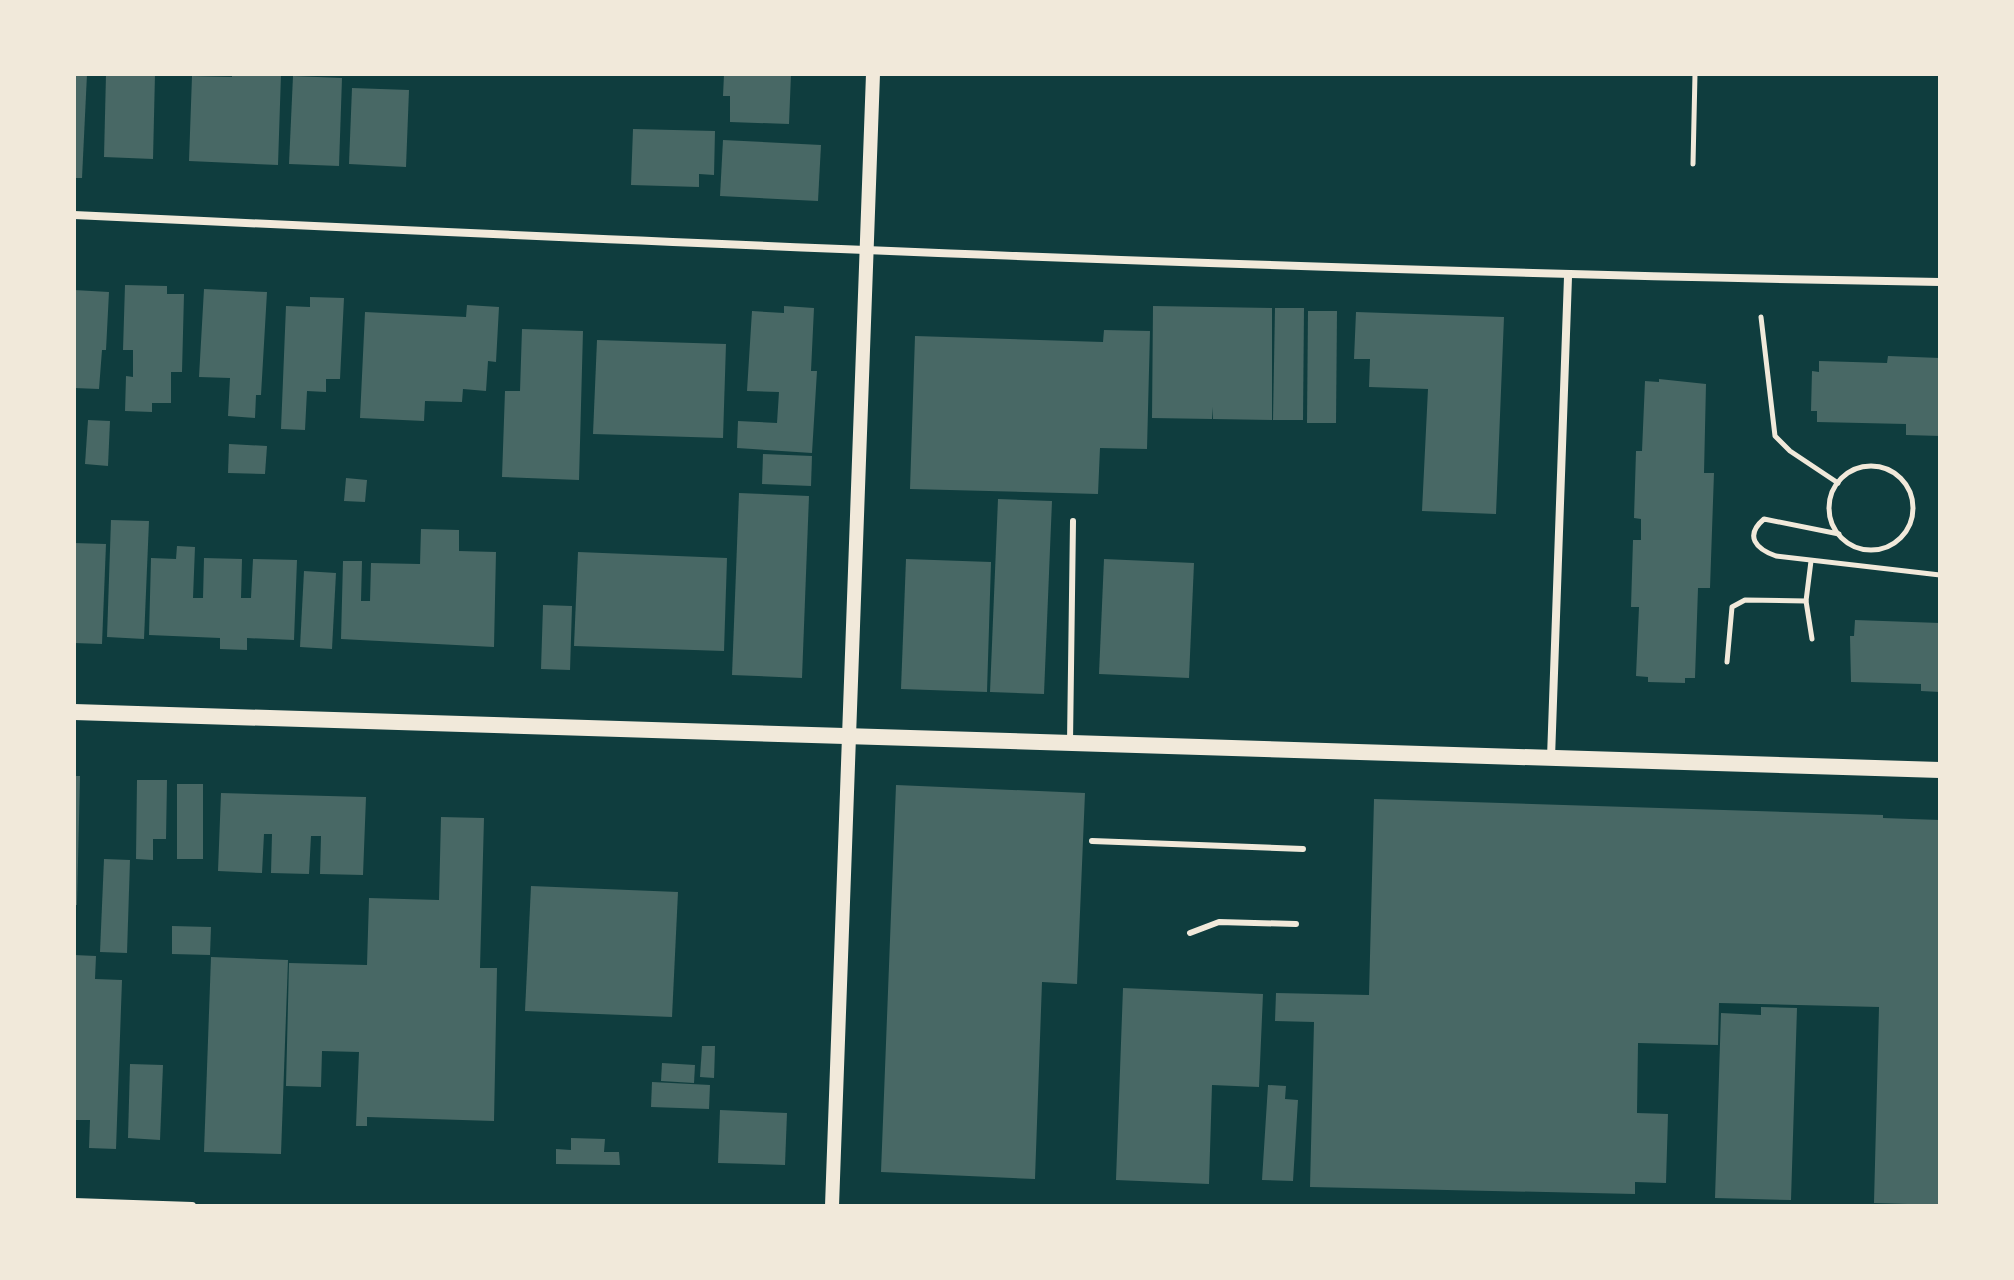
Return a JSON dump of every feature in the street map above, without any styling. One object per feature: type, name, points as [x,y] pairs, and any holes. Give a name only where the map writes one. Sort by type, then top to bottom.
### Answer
[{"type":"main road","points":[[74,712],[1940,770]]},
{"type":"street","points":[[832,1206],[873,74]]},
{"type":"street","points":[[74,215],[867,252],[1568,277],[1940,282]]},
{"type":"street","points":[[1551,758],[1568,277]]},
{"type":"street","points":[[74,1202],[192,1206]]},
{"type":"lane","points":[[1070,742],[1073,521]]},
{"type":"lane","points":[[1092,841],[1303,849]]},
{"type":"lane","points":[[1190,933],[1219,922],[1296,924]]},
{"type":"path","points":[[1693,164],[1695,74]]},
{"type":"path","points":[[1761,317],[1775,436],[1790,451],[1838,483]]},
{"type":"path","points":[[1839,534],[1829,509],[1838,483],[1848,473],[1874,466],[1899,476],[1913,500],[1908,527],[1889,546],[1861,548],[1839,534],[1764,519],[1755,528],[1753,539],[1758,549],[1776,556],[1940,575]]},
{"type":"path","points":[[1811,561],[1806,601],[1812,639]]},
{"type":"path","points":[[1727,662],[1732,607],[1745,600],[1806,601]]},
{"type":"building","points":[[74,74],[87,74],[82,178],[74,178]]},
{"type":"building","points":[[106,74],[155,74],[153,159],[104,157]]},
{"type":"building","points":[[232,74],[281,74],[278,165],[189,161],[192,76],[232,77]]},
{"type":"building","points":[[724,74],[791,74],[789,124],[730,122],[730,96],[723,96]]},
{"type":"building","points":[[293,76],[342,78],[339,166],[289,164]]},
{"type":"building","points":[[352,88],[409,90],[406,167],[349,164]]},
{"type":"building","points":[[633,129],[715,131],[714,175],[699,174],[699,187],[631,185]]},
{"type":"building","points":[[723,140],[821,145],[818,201],[720,196]]},
{"type":"building","points":[[125,285],[167,286],[167,294],[184,294],[182,372],[171,372],[171,403],[152,403],[152,412],[125,411],[126,376],[133,377],[133,350],[123,350]]},
{"type":"building","points":[[204,289],[267,292],[261,395],[256,395],[255,418],[228,416],[230,378],[199,377]]},
{"type":"building","points":[[74,290],[109,292],[106,350],[102,350],[99,389],[74,388]]},
{"type":"building","points":[[310,297],[344,298],[340,379],[326,379],[326,392],[307,391],[305,430],[281,429],[286,306],[310,307]]},
{"type":"building","points":[[467,305],[499,307],[496,362],[488,361],[486,391],[463,389],[462,402],[425,401],[424,421],[360,418],[365,312],[466,317]]},
{"type":"building","points":[[784,306],[814,308],[811,371],[817,371],[812,453],[737,448],[738,421],[777,423],[779,392],[747,391],[752,311],[784,313]]},
{"type":"building","points":[[1153,306],[1272,308],[1272,420],[1213,419],[1213,407],[1212,419],[1152,418]]},
{"type":"building","points":[[1275,308],[1304,308],[1303,420],[1273,420]]},
{"type":"building","points":[[1308,311],[1337,311],[1336,423],[1307,423]]},
{"type":"building","points":[[1356,312],[1504,317],[1496,514],[1422,511],[1428,389],[1369,387],[1370,359],[1354,359]]},
{"type":"building","points":[[522,329],[583,331],[579,480],[502,477],[505,391],[520,391]]},
{"type":"building","points":[[1104,330],[1150,331],[1147,449],[1100,448],[1098,494],[910,489],[915,336],[1103,342]]},
{"type":"building","points":[[597,340],[726,344],[723,438],[593,434]]},
{"type":"building","points":[[1888,356],[1940,358],[1940,436],[1906,435],[1906,424],[1817,422],[1817,411],[1811,411],[1812,371],[1819,372],[1819,361],[1887,363]]},
{"type":"building","points":[[1659,379],[1706,384],[1704,473],[1714,473],[1710,588],[1698,588],[1695,678],[1685,678],[1685,683],[1648,682],[1648,677],[1636,676],[1639,607],[1631,607],[1633,540],[1641,540],[1641,519],[1634,518],[1636,451],[1642,451],[1645,381],[1659,382]]},
{"type":"building","points":[[88,420],[110,421],[108,466],[85,464]]},
{"type":"building","points":[[229,444],[267,446],[265,474],[228,473]]},
{"type":"building","points":[[763,454],[812,456],[811,486],[762,484]]},
{"type":"building","points":[[346,478],[367,480],[365,502],[344,501]]},
{"type":"building","points":[[739,493],[809,496],[802,678],[732,675]]},
{"type":"building","points":[[998,499],[1052,501],[1044,694],[990,692]]},
{"type":"building","points":[[111,520],[149,521],[144,639],[107,637]]},
{"type":"building","points":[[421,529],[459,530],[459,551],[496,552],[494,647],[341,639],[343,561],[362,561],[361,601],[370,601],[371,563],[420,564]]},
{"type":"building","points":[[74,543],[106,544],[102,644],[74,643]]},
{"type":"building","points":[[177,546],[195,547],[193,598],[203,598],[204,558],[242,559],[241,598],[251,598],[253,559],[297,560],[294,640],[247,638],[247,650],[220,649],[220,638],[149,635],[151,558],[176,559]]},
{"type":"building","points":[[578,552],[727,558],[724,651],[574,646]]},
{"type":"building","points":[[906,559],[991,562],[987,692],[901,689]]},
{"type":"building","points":[[1104,559],[1194,563],[1189,678],[1099,674]]},
{"type":"building","points":[[304,571],[336,573],[332,649],[300,647]]},
{"type":"building","points":[[543,605],[572,606],[570,670],[541,669]]},
{"type":"building","points":[[1855,620],[1940,623],[1940,692],[1921,691],[1921,684],[1851,682],[1850,636],[1854,636]]},
{"type":"building","points":[[74,776],[80,776],[77,905],[74,905]]},
{"type":"building","points":[[137,780],[167,780],[166,839],[153,839],[153,860],[136,859]]},
{"type":"building","points":[[177,784],[203,784],[203,859],[177,859]]},
{"type":"building","points":[[896,785],[1085,793],[1077,984],[1042,982],[1035,1179],[881,1172]]},
{"type":"building","points":[[221,793],[366,797],[363,875],[320,874],[321,836],[311,836],[309,874],[271,873],[272,834],[264,834],[262,873],[218,871]]},
{"type":"building","points":[[1374,799],[1883,815],[1883,818],[1940,820],[1940,1205],[1874,1203],[1879,1007],[1719,1003],[1718,1045],[1638,1043],[1637,1113],[1668,1114],[1666,1183],[1635,1182],[1635,1194],[1310,1187],[1314,1022],[1275,1021],[1276,993],[1369,995]]},
{"type":"building","points":[[441,817],[484,818],[480,968],[497,968],[494,1121],[367,1117],[367,1126],[356,1126],[359,1052],[322,1051],[321,1087],[286,1086],[289,963],[367,965],[369,898],[439,900]]},
{"type":"building","points":[[104,859],[130,860],[127,953],[100,952]]},
{"type":"building","points":[[531,886],[678,892],[672,1017],[525,1011]]},
{"type":"building","points":[[172,926],[211,927],[210,955],[172,954]]},
{"type":"building","points":[[74,955],[96,956],[95,979],[122,980],[116,1149],[89,1148],[90,1120],[74,1120]]},
{"type":"building","points":[[211,957],[288,960],[281,1154],[204,1152]]},
{"type":"building","points":[[1123,988],[1263,994],[1259,1087],[1212,1085],[1209,1184],[1116,1180]]},
{"type":"building","points":[[1761,1007],[1797,1008],[1791,1200],[1715,1198],[1721,1013],[1761,1015]]},
{"type":"building","points":[[702,1046],[715,1046],[714,1078],[700,1077]]},
{"type":"building","points":[[662,1063],[695,1065],[694,1083],[661,1081]]},
{"type":"building","points":[[130,1064],[163,1065],[160,1140],[128,1138]]},
{"type":"building","points":[[652,1082],[710,1085],[709,1109],[651,1107]]},
{"type":"building","points":[[1268,1085],[1286,1086],[1285,1099],[1298,1100],[1293,1181],[1262,1180]]},
{"type":"building","points":[[720,1110],[787,1113],[785,1165],[718,1163]]},
{"type":"building","points":[[571,1138],[605,1139],[604,1152],[619,1152],[620,1165],[556,1164],[556,1149],[571,1150]]}]
